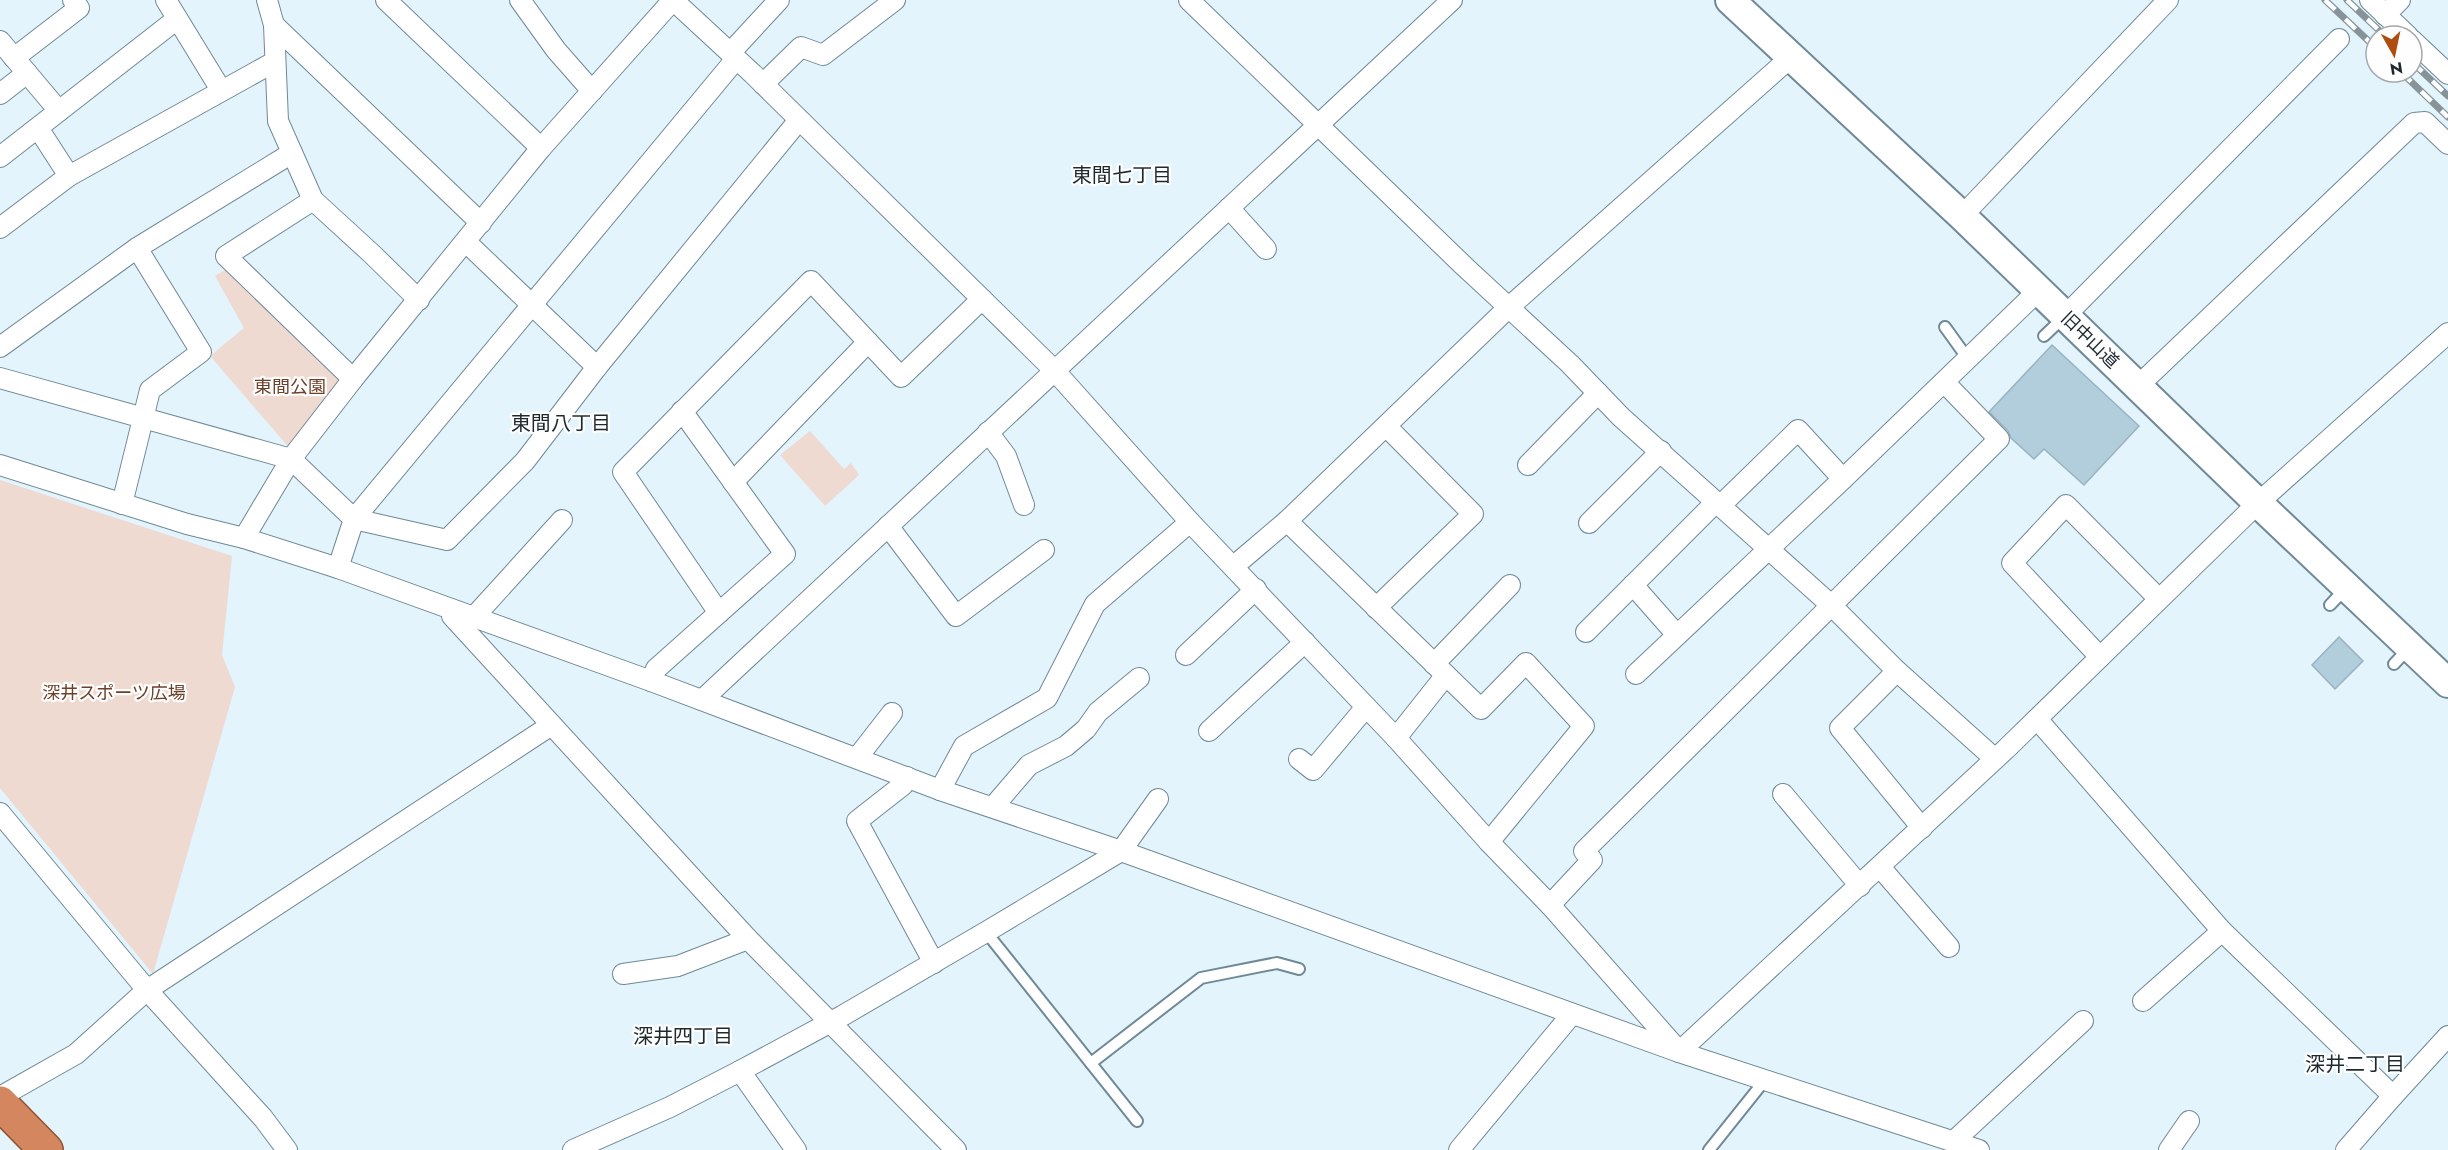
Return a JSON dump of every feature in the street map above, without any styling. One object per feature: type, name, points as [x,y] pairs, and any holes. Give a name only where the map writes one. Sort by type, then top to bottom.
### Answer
[{"type":"highway","points":[[0,1103],[46,1150]]},
{"type":"highway","points":[[0,1136],[14,1150]]},
{"type":"main road","name":"旧中山道","points":[[1730,0],[1962,216],[2009,268],[2039,290],[2258,503],[2338,596],[2402,655],[2448,682]]},
{"type":"street","points":[[14,58],[79,8],[73,0]]},
{"type":"street","points":[[166,0],[221,90]]},
{"type":"street","points":[[267,0],[273,25],[278,121],[313,200],[419,300]]},
{"type":"street","points":[[386,0],[541,148]]},
{"type":"street","points":[[520,0],[556,50],[592,91]]},
{"type":"street","points":[[244,538],[291,459],[353,379],[541,148],[673,0],[763,84],[1054,370],[1190,522],[1256,589],[1550,905],[1679,1052]]},
{"type":"street","points":[[338,568],[354,519],[779,0]]},
{"type":"street","points":[[763,84],[801,47],[823,56],[895,0]]},
{"type":"street","points":[[1189,0],[1598,393],[1831,605],[1897,670],[1995,759]]},
{"type":"street","points":[[702,700],[1452,0]]},
{"type":"street","points":[[1962,216],[2168,0]]},
{"type":"street","points":[[2370,0],[2395,24]]},
{"type":"street","points":[[2385,15],[2400,0]]},
{"type":"street","points":[[0,157],[177,19]]},
{"type":"street","points":[[273,25],[480,224]]},
{"type":"street","points":[[2065,316],[2339,39]]},
{"type":"street","points":[[0,41],[59,111]]},
{"type":"street","points":[[2424,51],[2448,74]]},
{"type":"street","points":[[1234,566],[1287,521],[1508,308],[1790,58]]},
{"type":"street","points":[[0,228],[69,176],[274,62]]},
{"type":"street","points":[[0,94],[27,73]]},
{"type":"street","points":[[0,378],[291,459],[354,519],[447,540],[525,461],[597,368],[799,120]]},
{"type":"street","points":[[2138,386],[2414,123],[2425,123],[2448,144]]},
{"type":"street","points":[[38,128],[69,176]]},
{"type":"street","points":[[0,347],[137,248],[292,153]]},
{"type":"street","points":[[313,200],[226,256],[353,379]]},
{"type":"street","points":[[1229,208],[1266,249]]},
{"type":"street","points":[[466,242],[597,368]]},
{"type":"street","points":[[122,504],[150,390],[201,352],[137,248]]},
{"type":"street","points":[[719,613],[623,472],[811,281],[901,377],[982,299]]},
{"type":"street","points":[[1636,674],[2039,290]]},
{"type":"street","points":[[1679,1052],[1995,759],[2258,503],[2448,333]]},
{"type":"street","points":[[733,482],[868,342]]},
{"type":"street","points":[[1550,905],[1592,860],[1584,851],[1999,440],[1944,382]]},
{"type":"street","points":[[1528,465],[1598,393]]},
{"type":"street","points":[[651,681],[656,669],[785,554],[682,411]]},
{"type":"street","points":[[1376,608],[1473,514],[1386,426]]},
{"type":"street","points":[[1586,632],[1798,430],[1843,479]]},
{"type":"street","points":[[988,432],[1006,456],[1024,506]]},
{"type":"street","points":[[1589,523],[1661,451]]},
{"type":"street","points":[[0,465],[187,524],[244,538],[338,568],[651,681],[940,790],[1121,851],[1679,1052],[1979,1150]]},
{"type":"street","points":[[2100,657],[2012,563],[2066,505],[2159,599]]},
{"type":"street","points":[[473,618],[562,520]]},
{"type":"street","points":[[1287,521],[1481,709],[1526,663],[1584,726],[1489,842]]},
{"type":"street","points":[[940,790],[964,746],[1047,698],[1095,604],[1190,522]]},
{"type":"street","points":[[888,526],[956,616],[1044,550]]},
{"type":"street","points":[[1396,738],[1440,670],[1510,585]]},
{"type":"street","points":[[1633,585],[1677,635]]},
{"type":"street","points":[[1185,655],[1256,589]]},
{"type":"street","points":[[451,609],[452,616],[550,726],[748,939],[956,1150]]},
{"type":"street","points":[[1209,730],[1305,642]]},
{"type":"street","points":[[1897,670],[1840,728],[1922,828]]},
{"type":"street","points":[[993,807],[1029,765],[1066,746],[1086,729],[1098,712],[1139,678]]},
{"type":"street","points":[[1299,759],[1313,770],[1366,707]]},
{"type":"street","points":[[857,758],[892,713]]},
{"type":"street","points":[[2037,719],[2222,931],[2392,1096]]},
{"type":"street","points":[[0,1097],[76,1054],[147,990],[550,726]]},
{"type":"street","points":[[907,777],[903,785],[857,821],[934,963]]},
{"type":"street","points":[[1783,794],[1860,886]]},
{"type":"street","points":[[573,1150],[670,1107],[830,1023],[1121,851],[1158,799]]},
{"type":"street","points":[[0,813],[147,990],[263,1118],[287,1150]]},
{"type":"street","points":[[1880,867],[1949,947]]},
{"type":"street","points":[[2143,1001],[2222,931]]},
{"type":"street","points":[[623,974],[678,966],[748,939]]},
{"type":"street","points":[[1459,1150],[1572,1014]]},
{"type":"street","points":[[1954,1141],[2083,1021]]},
{"type":"street","points":[[2346,1150],[2392,1096],[2445,1044]]},
{"type":"street","points":[[740,1071],[796,1150]]},
{"type":"street","points":[[2169,1150],[2189,1121]]},
{"type":"lane","points":[[2044,336],[2065,316]]},
{"type":"lane","points":[[1945,327],[1968,358]]},
{"type":"lane","points":[[986,932],[1137,1122]]},
{"type":"lane","points":[[1091,1063],[1201,978],[1277,963],[1299,969]]},
{"type":"lane","points":[[1709,1150],[1765,1080]]},
{"type":"green space","name":"東間公園","points":[[228,268],[344,383],[292,451],[210,356],[244,328],[215,276]]},
{"type":"green space","points":[[810,431],[844,469],[851,463],[859,475],[825,506],[780,455]]},
{"type":"green space","name":"深井スポーツ広場","points":[[0,480],[232,556],[222,655],[235,687],[153,974],[0,788]]},
{"type":"building","points":[[2052,345],[2139,426],[2084,485],[2044,449],[2034,459],[2011,438],[2008,431],[1989,412]]},
{"type":"building","points":[[2339,637],[2363,661],[2335,689],[2312,665]]},
{"type":"railway","points":[[2325,0],[2364,37]]},
{"type":"railway","points":[[2347,0],[2372,24]]},
{"type":"railway","points":[[2424,73],[2448,96]]},
{"type":"railway","points":[[2414,84],[2448,117]]},
{"type":"district","name":"東間七丁目","points":[[1122,175]]},
{"type":"district","name":"東間八丁目","points":[[561,423]]},
{"type":"district","name":"深井四丁目","points":[[683,1036]]},
{"type":"district","name":"深井二丁目","points":[[2355,1064]]}]
